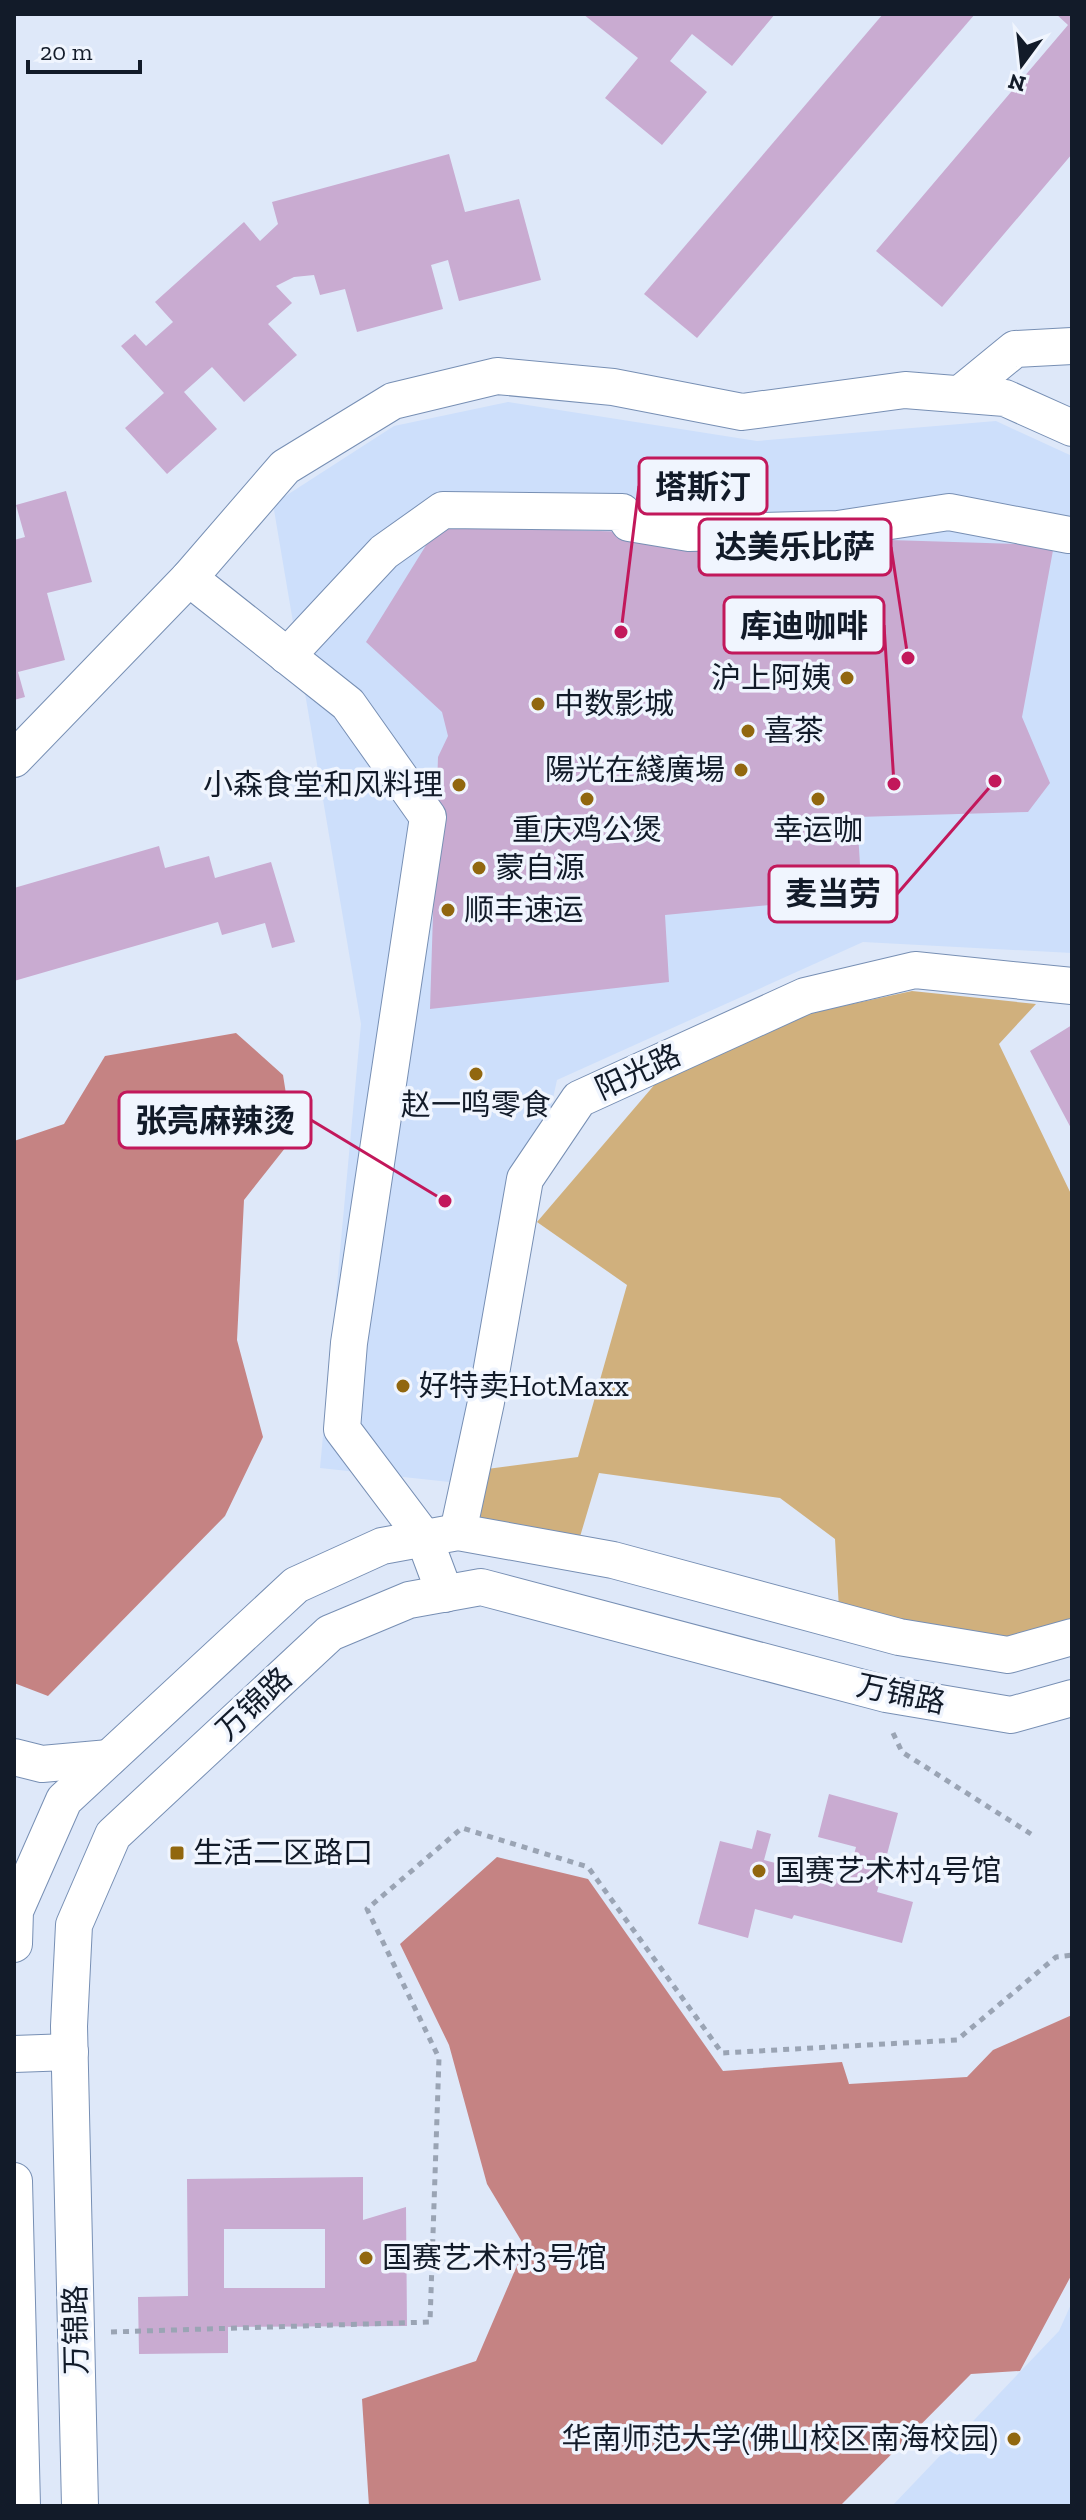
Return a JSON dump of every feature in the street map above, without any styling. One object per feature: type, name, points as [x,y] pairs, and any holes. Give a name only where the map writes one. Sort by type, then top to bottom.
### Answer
[{"type":"street","points":[[960,394],[1015,349],[1072,346]]},
{"type":"street","points":[[14,759],[189,578],[285,467],[393,401],[497,376],[613,387],[742,412],[905,390],[1005,398],[1072,428]]},
{"type":"street","points":[[287,656],[384,552],[443,510],[622,512],[629,523],[689,533],[838,529],[949,512],[1069,535]]},
{"type":"street","points":[[189,578],[348,704],[428,817],[349,1343],[342,1429],[441,1535],[445,1594]]},
{"type":"street","name":"阳光路","points":[[441,1535],[486,1402],[525,1179],[579,1099],[805,996],[915,970],[1057,985]]},
{"type":"street","name":"万锦路","points":[[14,1944],[15,1911],[64,1800],[296,1585],[382,1546],[441,1535],[613,1560],[899,1637],[1008,1655],[1072,1637]]},
{"type":"street","name":"万锦路","points":[[80,2506],[70,2052],[74,1925],[113,1835],[330,1633],[409,1600],[481,1587],[886,1694],[1011,1715],[1072,1698]]},
{"type":"street","points":[[14,1757],[42,1764],[109,1758]]},
{"type":"street","points":[[14,2054],[70,2052]]},
{"type":"street","name":"万锦路","points":[[14,2181],[22,2506]]},
{"type":"path","points":[[886,1694],[887,1720],[902,1752],[1031,1834]]},
{"type":"path","points":[[76,2334],[430,2322],[439,2058],[367,1909],[462,1828],[588,1867],[722,2053],[957,2040],[1056,1957],[1072,1955]]},
{"type":"shaded area","points":[[508,402],[757,441],[996,421],[1072,456],[1072,953],[863,942],[557,1080],[468,1484],[320,1468],[361,1024],[273,504],[394,426]]},
{"type":"shaded area","points":[[912,991],[1036,1004],[999,1044],[1072,1196],[1072,1626],[1005,1645],[839,1609],[835,1539],[780,1498],[599,1473],[579,1540],[471,1521],[487,1469],[578,1457],[627,1285],[537,1222],[668,1069],[815,1012]]},
{"type":"shaded area","points":[[236,1033],[283,1075],[293,1138],[244,1200],[237,1340],[263,1437],[225,1516],[48,1696],[14,1683],[14,1141],[64,1124],[105,1056]]},
{"type":"shaded area","points":[[497,1857],[588,1879],[723,2071],[842,2062],[849,2084],[967,2077],[993,2050],[1072,2015],[1072,2274],[1020,2371],[971,2374],[840,2506],[369,2506],[362,2399],[476,2361],[525,2247],[487,2184],[449,2045],[400,1944]]},
{"type":"shaded area","name":"华南师范大学(佛山校区南海校园)","points":[[1072,2302],[1072,2506],[892,2506],[1059,2331]]},
{"type":"building","points":[[583,14],[775,14],[732,66],[692,34],[670,61],[707,92],[662,145],[605,98],[638,58]]},
{"type":"building","points":[[883,14],[975,14],[697,338],[644,294]]},
{"type":"building","points":[[1056,14],[1072,14],[1072,154],[942,307],[876,251],[1068,25]]},
{"type":"building","points":[[449,154],[465,212],[519,199],[541,280],[459,301],[448,260],[431,265],[443,309],[357,332],[345,289],[320,295],[314,275],[294,277],[276,286],[292,303],[268,324],[297,355],[244,402],[212,367],[184,392],[217,429],[167,474],[125,428],[164,393],[121,346],[135,334],[146,346],[173,322],[155,302],[244,222],[260,241],[278,224],[272,202]]},
{"type":"building","points":[[66,491],[92,582],[47,593],[65,660],[18,672],[25,697],[14,700],[14,540],[25,537],[16,505]]},
{"type":"building","name":"陽光在綫廣場","points":[[438,526],[1054,545],[1022,717],[1050,783],[1028,812],[857,817],[862,896],[665,915],[669,982],[430,1009],[438,757],[448,736],[442,712],[366,642]]},
{"type":"building","points":[[159,846],[165,868],[209,856],[215,878],[271,862],[295,942],[272,948],[265,923],[222,935],[218,922],[14,981],[14,888]]},
{"type":"building","points":[[1072,1025],[1072,1130],[1030,1051]]},
{"type":"building","name":"国赛艺术村4号馆","points":[[829,1794],[898,1813],[877,1892],[913,1902],[902,1943],[794,1915],[792,1919],[755,1909],[748,1938],[698,1924],[720,1841],[752,1849],[757,1830],[771,1834],[764,1860],[847,1882],[856,1847],[818,1837]]},
{"type":"building","name":"国赛艺术村3号馆","points":[[363,2177],[363,2220],[406,2207],[407,2326],[228,2327],[228,2353],[139,2354],[138,2297],[188,2296],[187,2179]],"holes":[[[224,2229],[325,2229],[325,2288],[224,2288]]]},
{"type":"place","name":"塔斯汀","points":[[621,632]]},
{"type":"place","name":"达美乐比萨","points":[[908,658]]},
{"type":"place","name":"沪上阿姨","points":[[847,678]]},
{"type":"place","name":"中数影城","points":[[538,704]]},
{"type":"place","name":"喜茶","points":[[748,731]]},
{"type":"place","name":"陽光在綫廣場","points":[[741,770]]},
{"type":"place","name":"麦当劳","points":[[995,781]]},
{"type":"place","name":"库迪咖啡","points":[[894,784]]},
{"type":"place","name":"小森食堂和风料理","points":[[459,785]]},
{"type":"place","name":"重庆鸡公煲","points":[[587,799]]},
{"type":"place","name":"幸运咖","points":[[818,799]]},
{"type":"place","name":"蒙自源","points":[[479,868]]},
{"type":"place","name":"顺丰速运","points":[[448,910]]},
{"type":"place","name":"赵一鸣零食","points":[[476,1074]]},
{"type":"place","name":"张亮麻辣烫","points":[[445,1201]]},
{"type":"place","name":"好特卖HotMaxx","points":[[403,1386]]},
{"type":"place","name":"生活二区路口","points":[[177,1853]]},
{"type":"place","name":"国赛艺术村4号馆","points":[[759,1871]]},
{"type":"place","name":"国赛艺术村3号馆","points":[[366,2258]]},
{"type":"place","name":"华南师范大学(佛山校区南海校园)","points":[[1014,2439]]}]
